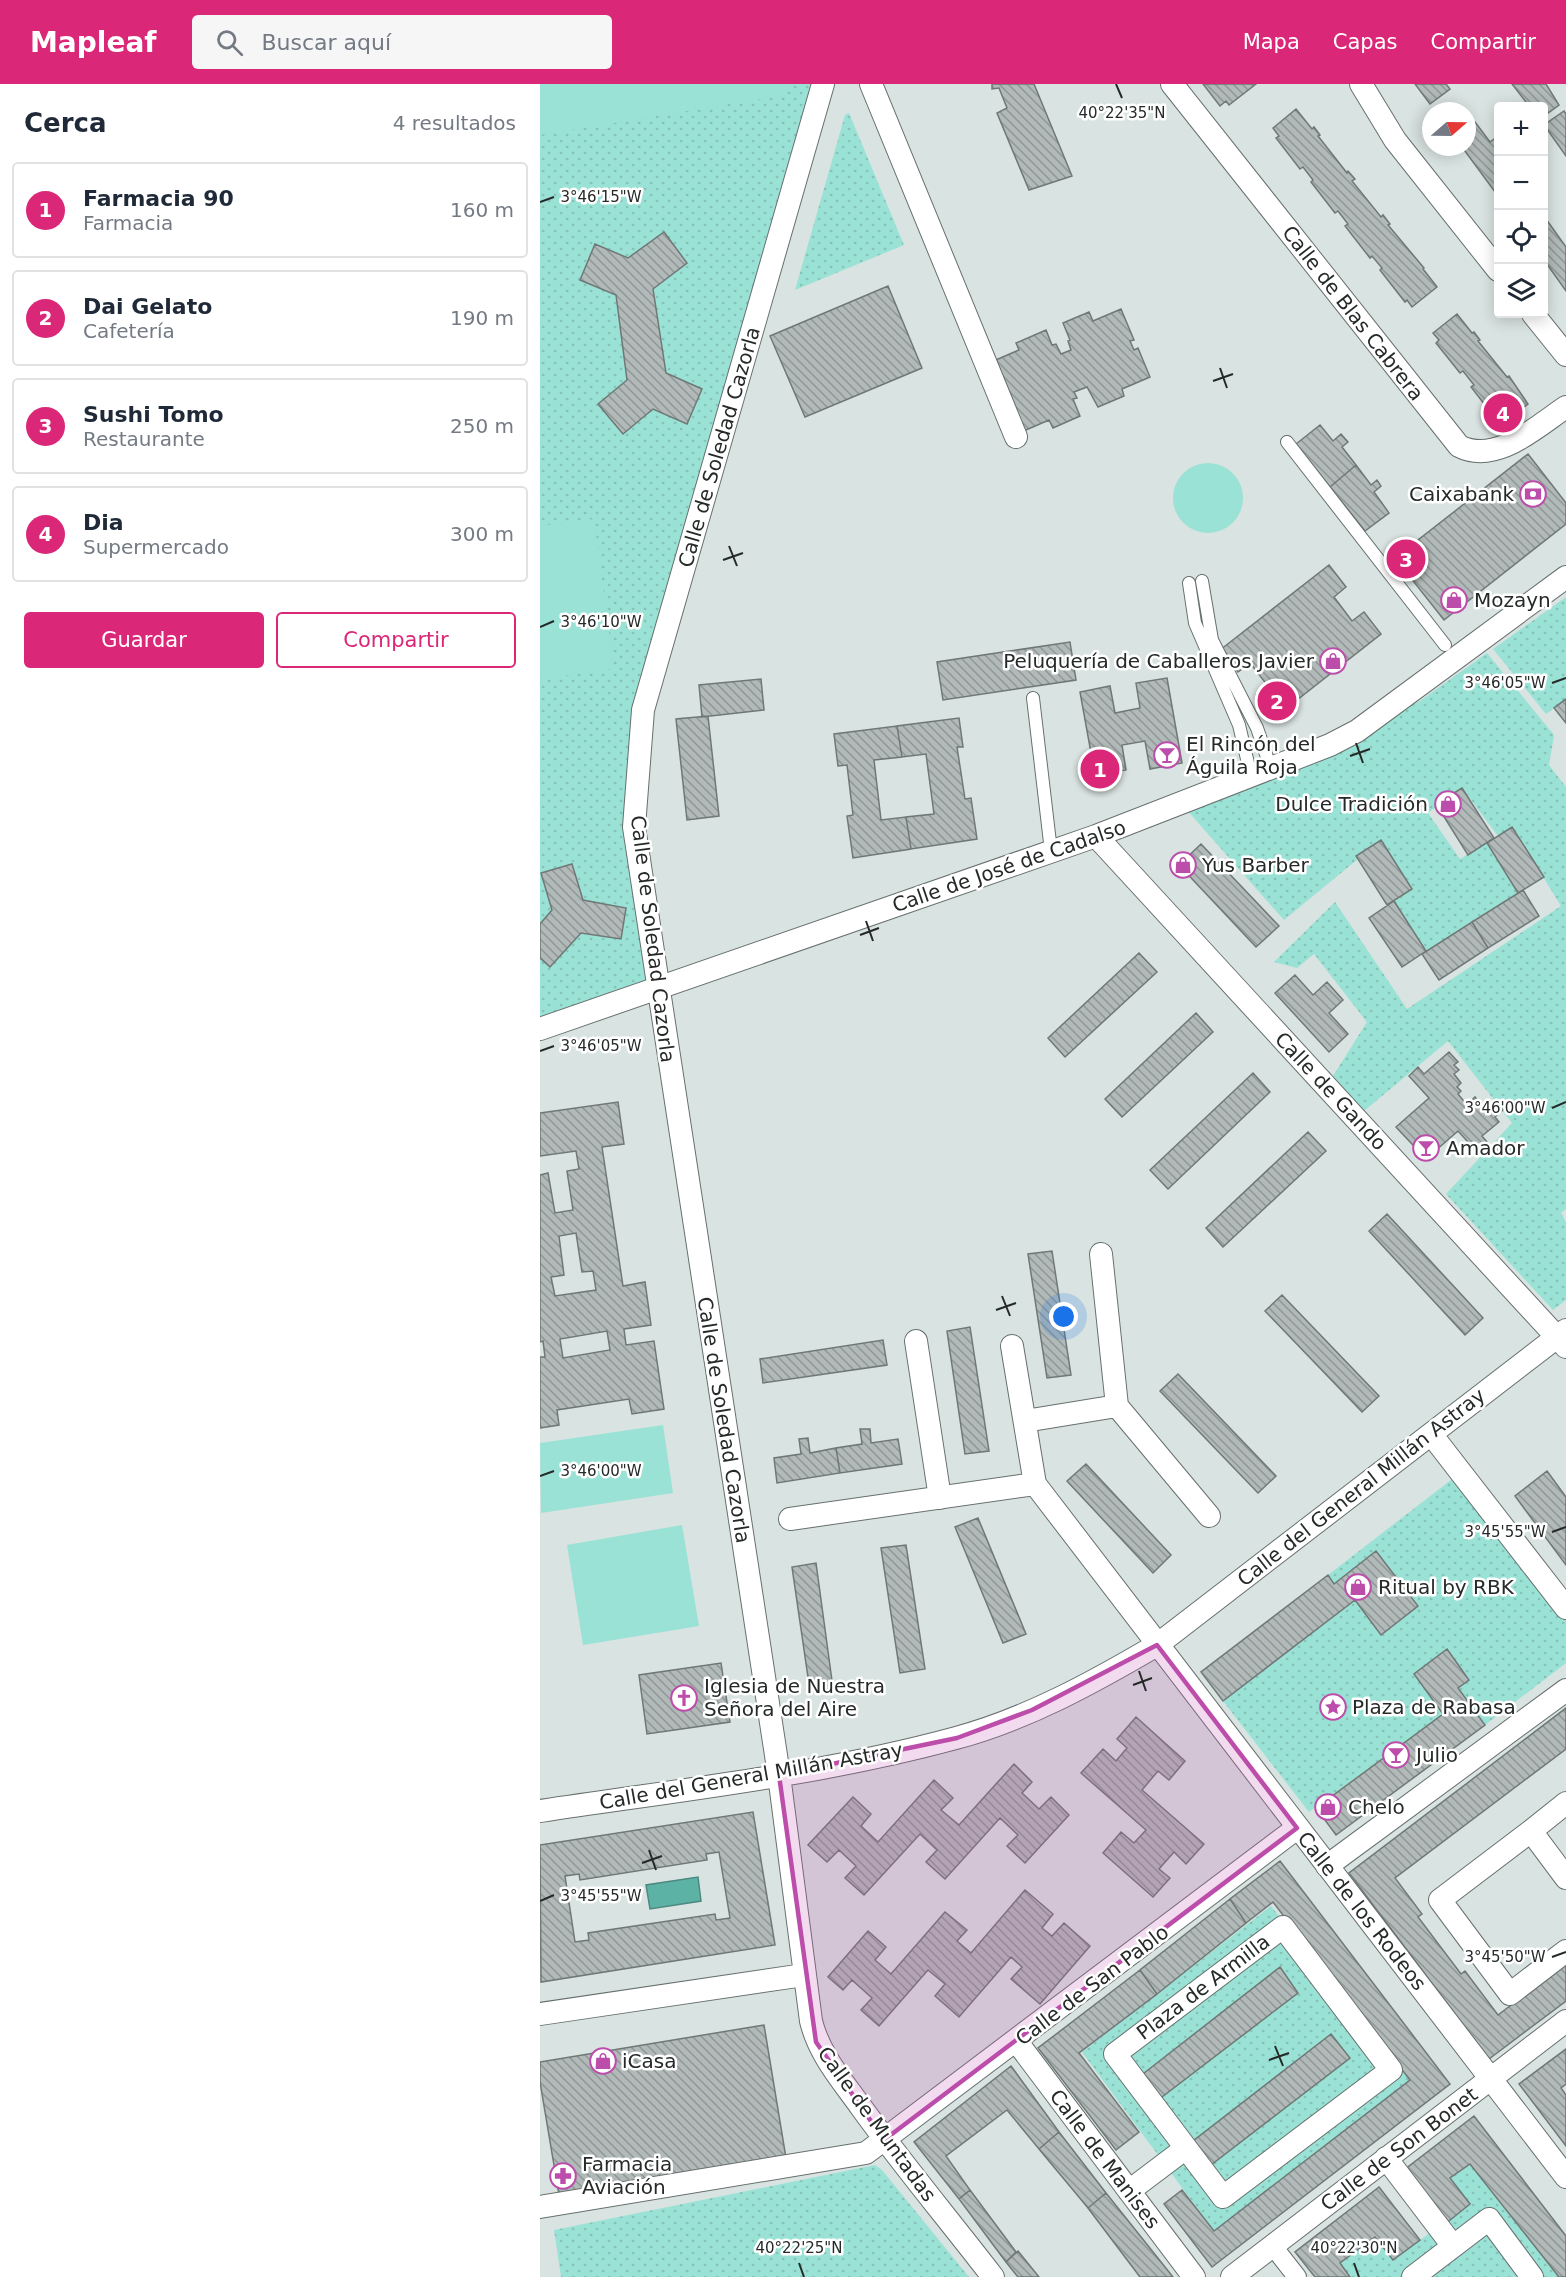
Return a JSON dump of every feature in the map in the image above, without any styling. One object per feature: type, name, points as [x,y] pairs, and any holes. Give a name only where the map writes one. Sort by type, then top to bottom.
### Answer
[{"type":"street","name":"Calle de Soledad Cazorla","points":[[779,1775],[634,826],[643,710],[824,84]]},
{"type":"street","points":[[871,84],[1016,437]]},
{"type":"street","name":"Calle de Blas Cabrera","points":[[1172,84],[1459,446],[1472,453],[1497,449],[1514,442],[1566,407]]},
{"type":"street","points":[[1361,84],[1395,140],[1494,265]]},
{"type":"street","points":[[1536,318],[1566,355]]},
{"type":"street","name":"Calle de José de Cadalso","points":[[540,1029],[1096,836],[1261,772],[1358,731],[1450,651],[1566,577]]},
{"type":"street","name":"Calle de Gando","points":[[1096,836],[1563,1338]]},
{"type":"street","points":[[1101,1254],[1117,1406],[1209,1516]]},
{"type":"street","name":"Calle del General Millán Astray","points":[[540,1811],[779,1775],[875,1757],[966,1735],[1032,1710],[1108,1674],[1157,1646],[1431,1434],[1563,1338]]},
{"type":"street","points":[[916,1341],[940,1498]]},
{"type":"street","points":[[1012,1346],[1035,1484],[1157,1646]]},
{"type":"street","points":[[1025,1421],[1117,1406]]},
{"type":"street","points":[[1431,1434],[1566,1608]]},
{"type":"street","points":[[790,1519],[1035,1484]]},
{"type":"street","name":"Calle de los Rodeos","points":[[1157,1646],[1566,2177]]},
{"type":"street","points":[[1327,1866],[1566,1690]]},
{"type":"street","name":"Calle de Muntadas","points":[[779,1775],[804,1975],[816,2042],[884,2140],[993,2277]]},
{"type":"street","points":[[1566,1803],[1440,1900],[1510,1994],[1566,1951]]},
{"type":"street","name":"Calle de San Pablo","points":[[540,2207],[866,2153],[1017,2042],[1297,1828]]},
{"type":"street","points":[[1531,1831],[1566,1878]]},
{"type":"street","name":"Plaza de Armilla","points":[[1283,1927],[1391,2070],[1223,2197],[1185,2148],[1115,2054],[1283,1927]]},
{"type":"street","points":[[540,2014],[804,1975]]},
{"type":"street","name":"Calle de Son Bonet","points":[[1232,2277],[1566,2021]]},
{"type":"street","name":"Calle de Manises","points":[[1017,2042],[1194,2277]]},
{"type":"street","points":[[1129,2191],[1185,2148]]},
{"type":"street","points":[[1386,2158],[1453,2246]]},
{"type":"street","points":[[1413,2277],[1489,2219],[1532,2277]]},
{"type":"street","points":[[1272,2246],[1297,2277]]},
{"type":"lane","points":[[1287,442],[1450,651]]},
{"type":"lane","points":[[1202,581],[1212,640],[1261,736],[1261,772]]},
{"type":"lane","points":[[1189,583],[1197,631],[1261,772]]},
{"type":"lane","points":[[1033,698],[1051,851]]},
{"type":"highlighted area","points":[[1157,1645],[1297,1828],[884,2140],[816,2042],[779,1775],[957,1738],[1032,1710]]},
{"type":"shaded area","points":[[540,84],[816,84],[636,709],[657,989],[540,1025]]},
{"type":"shaded area","points":[[540,84],[784,84],[786,95],[540,135]]},
{"type":"shaded area","points":[[849,113],[904,245],[795,290],[845,115]]},
{"type":"shaded area","points":[[1215,463],[1228,469],[1237,478],[1241,484],[1243,498],[1241,512],[1233,523],[1222,531],[1201,533],[1183,523],[1175,512],[1173,491],[1183,473],[1194,465]]},
{"type":"shaded area","points":[[594,519],[614,669],[540,679],[540,526]]},
{"type":"shaded area","points":[[1566,597],[1566,699],[1546,714],[1493,649]]},
{"type":"shaded area","points":[[1487,653],[1554,735],[1549,765],[1566,787],[1566,1209],[1561,1213],[1566,1222],[1566,1300],[1553,1310],[1446,1194],[1512,1123],[1448,1041],[1364,1111],[1333,1076],[1367,1022],[1314,954],[1297,968],[1274,962],[1335,902],[1407,1009],[1561,906],[1512,827],[1498,836],[1462,788],[1428,813],[1460,859],[1487,843],[1518,893],[1426,951],[1394,901],[1411,889],[1381,840],[1284,920],[1186,809],[1420,701]]},
{"type":"shaded area","points":[[663,1425],[673,1493],[541,1513],[540,1443]]},
{"type":"shaded area","points":[[1460,1473],[1566,1608],[1566,1663],[1485,1725],[1458,1688],[1469,1679],[1447,1650],[1443,1714],[1309,1812],[1223,1701],[1355,1600],[1381,1635],[1418,1606],[1376,1552],[1334,1584],[1328,1575]]},
{"type":"shaded area","points":[[682,1525],[699,1626],[583,1645],[567,1545]]},
{"type":"shaded area","points":[[698,1877],[701,1901],[650,1909],[646,1885]]},
{"type":"shaded area","points":[[1271,1906],[1410,2080],[1214,2231],[1082,2052]]},
{"type":"shaded area","points":[[1470,2164],[1559,2277],[1350,2277],[1340,2263],[1375,2237],[1393,2260],[1469,2204],[1450,2178]]},
{"type":"shaded area","points":[[875,2165],[882,2170],[969,2277],[561,2277],[554,2230]]},
{"type":"building","points":[[992,84],[1034,84],[1072,176],[1029,190],[997,113],[1007,108],[999,88],[992,89]]},
{"type":"building","points":[[1203,84],[1256,84],[1229,105],[1226,101],[1220,106]]},
{"type":"building","points":[[1415,84],[1446,84],[1450,89],[1433,102],[1428,102]]},
{"type":"building","points":[[1512,84],[1546,84],[1559,105],[1548,113],[1548,102],[1526,102]]},
{"type":"building","points":[[1296,109],[1312,129],[1314,127],[1320,135],[1318,136],[1347,173],[1348,171],[1355,179],[1352,181],[1381,217],[1383,215],[1390,224],[1388,225],[1437,287],[1412,307],[1407,300],[1405,302],[1380,270],[1382,268],[1372,256],[1370,258],[1345,226],[1348,224],[1338,211],[1335,213],[1311,182],[1313,180],[1303,167],[1300,169],[1276,138],[1279,136],[1273,128]]},
{"type":"building","points":[[1564,111],[1566,114],[1566,156],[1548,131],[1548,122]]},
{"type":"building","points":[[1476,123],[1490,142],[1494,139],[1494,191],[1469,156],[1476,156]]},
{"type":"building","points":[[1548,222],[1566,247],[1566,291],[1548,266]]},
{"type":"building","points":[[664,232],[687,263],[653,289],[666,373],[702,389],[687,424],[653,409],[623,434],[598,404],[627,380],[616,295],[580,280],[595,244],[628,258]]},
{"type":"building","points":[[888,286],[922,368],[805,417],[770,336]]},
{"type":"building","points":[[1121,309],[1134,340],[1130,341],[1134,350],[1138,348],[1150,377],[1122,389],[1124,396],[1098,407],[1087,387],[1074,392],[1077,398],[1073,399],[1080,416],[1053,428],[1049,420],[1019,433],[989,363],[1019,350],[1016,343],[1046,330],[1052,345],[1056,344],[1061,354],[1071,350],[1068,341],[1070,340],[1063,323],[1089,312],[1093,321]]},
{"type":"building","points":[[1457,314],[1472,333],[1474,332],[1480,340],[1478,341],[1507,377],[1509,376],[1528,404],[1504,423],[1498,416],[1495,418],[1471,387],[1474,385],[1463,371],[1460,373],[1436,343],[1439,340],[1433,333]]},
{"type":"building","points":[[1320,425],[1333,441],[1341,434],[1348,442],[1342,447],[1356,465],[1330,487],[1296,444]]},
{"type":"building","points":[[1528,454],[1566,503],[1566,524],[1444,620],[1395,558]]},
{"type":"building","points":[[1356,465],[1371,485],[1377,480],[1381,486],[1374,492],[1389,513],[1365,531],[1330,487]]},
{"type":"building","points":[[1329,565],[1346,587],[1334,597],[1352,621],[1364,612],[1381,634],[1274,718],[1256,695],[1268,686],[1250,663],[1238,672],[1220,650]]},
{"type":"building","points":[[1070,642],[1076,680],[943,700],[937,662]]},
{"type":"building","points":[[1167,678],[1182,763],[1150,769],[1145,741],[1122,745],[1126,770],[1095,775],[1080,692],[1110,686],[1115,713],[1140,708],[1136,683]]},
{"type":"building","points":[[761,679],[764,710],[702,717],[699,685]]},
{"type":"building","points":[[1566,699],[1566,723],[1554,708]]},
{"type":"building","points":[[708,716],[719,816],[687,820],[676,719]]},
{"type":"building","points":[[959,718],[963,747],[957,747],[965,799],[971,798],[977,839],[911,849],[906,817],[934,814],[926,754],[902,757],[897,726]]},
{"type":"building","points":[[897,726],[902,757],[874,760],[881,820],[906,817],[911,849],[853,858],[847,816],[853,815],[847,765],[838,766],[834,734]]},
{"type":"building","points":[[1462,788],[1494,838],[1468,855],[1436,804]]},
{"type":"building","points":[[1512,827],[1544,877],[1518,893],[1487,843]]},
{"type":"building","points":[[1381,840],[1412,889],[1387,905],[1356,856]]},
{"type":"building","points":[[1201,844],[1279,926],[1256,947],[1179,865]]},
{"type":"building","points":[[572,864],[583,900],[626,908],[621,939],[581,933],[550,967],[540,958],[540,924],[552,910],[541,873]]},
{"type":"building","points":[[1523,890],[1539,916],[1488,948],[1472,922]]},
{"type":"building","points":[[1394,901],[1426,951],[1402,967],[1369,918]]},
{"type":"building","points":[[1472,922],[1488,948],[1439,980],[1422,954]]},
{"type":"building","points":[[1139,953],[1157,972],[1065,1057],[1048,1038]]},
{"type":"building","points":[[1295,975],[1313,995],[1327,982],[1343,1000],[1329,1013],[1348,1034],[1329,1052],[1275,993]]},
{"type":"building","points":[[1196,1013],[1213,1032],[1122,1117],[1105,1099]]},
{"type":"building","points":[[1449,1052],[1458,1062],[1454,1065],[1459,1070],[1454,1074],[1461,1083],[1457,1087],[1461,1091],[1458,1094],[1467,1105],[1475,1097],[1482,1106],[1488,1100],[1492,1105],[1496,1102],[1503,1110],[1495,1117],[1499,1122],[1482,1136],[1487,1142],[1477,1152],[1458,1131],[1426,1159],[1396,1127],[1429,1098],[1409,1076],[1418,1067],[1424,1074]]},
{"type":"building","points":[[1253,1073],[1270,1092],[1168,1189],[1150,1170]]},
{"type":"building","points":[[618,1102],[624,1144],[602,1147],[623,1286],[645,1282],[651,1325],[624,1329],[626,1345],[654,1341],[664,1409],[632,1414],[629,1399],[557,1410],[559,1425],[540,1428],[540,1357],[545,1357],[543,1341],[540,1342],[540,1175],[548,1173],[555,1213],[573,1210],[567,1171],[579,1169],[576,1151],[540,1156],[540,1113]],"holes":[[[576,1233],[582,1272],[593,1271],[596,1290],[555,1296],[551,1277],[564,1275],[559,1236]],[[607,1331],[610,1350],[563,1358],[560,1339]]]},
{"type":"building","points":[[1308,1132],[1326,1151],[1223,1247],[1206,1228]]},
{"type":"building","points":[[1387,1214],[1483,1318],[1465,1335],[1369,1231]]},
{"type":"building","points":[[1052,1251],[1071,1375],[1047,1378],[1028,1254]]},
{"type":"building","points":[[1282,1295],[1379,1396],[1362,1412],[1265,1311]]},
{"type":"building","points":[[970,1327],[989,1451],[965,1454],[947,1331]]},
{"type":"building","points":[[883,1340],[887,1365],[763,1383],[760,1359]]},
{"type":"building","points":[[1178,1374],[1276,1476],[1258,1493],[1160,1391]]},
{"type":"building","points":[[860,1429],[870,1429],[871,1443],[898,1439],[902,1464],[840,1473],[836,1448],[862,1444]]},
{"type":"building","points":[[808,1438],[810,1453],[836,1448],[840,1473],[777,1483],[774,1458],[801,1454],[799,1439]]},
{"type":"building","points":[[1086,1464],[1171,1555],[1153,1573],[1067,1481]]},
{"type":"building","points":[[1547,1471],[1566,1497],[1566,1565],[1515,1496]]},
{"type":"building","points":[[978,1518],[1026,1634],[1003,1643],[955,1527]]},
{"type":"building","points":[[906,1545],[925,1669],[900,1673],[881,1548]]},
{"type":"building","points":[[1376,1551],[1418,1606],[1381,1635],[1355,1600],[1223,1701],[1201,1672],[1328,1575],[1334,1584]]},
{"type":"building","points":[[816,1563],[833,1688],[810,1691],[792,1567]]},
{"type":"building","points":[[1447,1649],[1469,1680],[1458,1688],[1485,1725],[1336,1835],[1316,1808],[1443,1714],[1414,1674]]},
{"type":"building","name":"Iglesia de Nuestra Señora del Aire","points":[[721,1663],[730,1722],[647,1734],[639,1675]]},
{"type":"building","points":[[1566,1708],[1566,1749],[1395,1878],[1422,1914],[1418,1917],[1461,1974],[1465,1971],[1498,2015],[1566,1963],[1566,2001],[1489,2059],[1349,1873]]},
{"type":"building","points":[[1136,1717],[1185,1761],[1169,1780],[1158,1771],[1142,1790],[1204,1844],[1186,1864],[1174,1852],[1159,1869],[1170,1878],[1153,1897],[1103,1853],[1121,1832],[1134,1843],[1146,1830],[1081,1773],[1103,1749],[1116,1761],[1127,1748],[1117,1739]]},
{"type":"building","points":[[1014,1764],[1032,1782],[1022,1793],[1039,1809],[1051,1797],[1069,1815],[1025,1863],[1007,1846],[1018,1835],[1000,1818],[945,1879],[926,1862],[937,1850],[920,1834],[864,1895],[845,1878],[856,1866],[839,1850],[827,1862],[808,1845],[853,1797],[871,1814],[861,1826],[878,1842],[934,1780],[953,1798],[941,1810],[959,1825]]},
{"type":"building","points":[[753,1812],[775,1945],[541,1982],[540,1845]],"holes":[[[719,1852],[730,1918],[716,1920],[715,1914],[588,1933],[589,1940],[575,1942],[565,1876],[579,1874],[580,1880],[707,1860],[706,1854]]]},
{"type":"building","points":[[1280,1861],[1450,2084],[1212,2267],[1164,2204],[1182,2190],[1214,2231],[1410,2080],[1273,1902],[1246,1923],[1230,1899]]},
{"type":"building","points":[[1025,1890],[1053,1914],[1042,1928],[1052,1936],[1064,1923],[1090,1946],[1040,2004],[1011,1979],[1022,1967],[1011,1957],[959,2017],[935,1996],[945,1984],[928,1970],[879,2026],[861,2010],[872,1998],[852,1980],[843,1990],[828,1977],[868,1931],[886,1947],[875,1960],[891,1974],[945,1912],[967,1930],[957,1941],[971,1953]]},
{"type":"building","points":[[1230,1899],[1246,1923],[1157,1994],[1140,1970]]},
{"type":"building","points":[[1280,1967],[1298,1993],[1158,2100],[1139,2077]]},
{"type":"building","points":[[1140,1970],[1157,1994],[1079,2053],[1139,2132],[1116,2150],[1038,2048]]},
{"type":"building","points":[[764,2025],[786,2158],[559,2195],[540,2082],[540,2062]]},
{"type":"building","points":[[1331,2034],[1350,2058],[1211,2165],[1193,2141]]},
{"type":"building","points":[[1566,2049],[1566,2084],[1561,2088],[1566,2095],[1566,2146],[1519,2084]]},
{"type":"building","points":[[1011,2066],[1059,2132],[1039,2149],[1007,2110],[946,2156],[970,2190],[959,2199],[914,2142]]},
{"type":"building","points":[[1474,2116],[1566,2236],[1566,2277],[1559,2277],[1470,2164],[1450,2178],[1470,2204],[1444,2225],[1404,2170]]},
{"type":"building","points":[[1059,2132],[1106,2193],[1088,2208],[1039,2149]]},
{"type":"building","points":[[1379,2187],[1420,2240],[1393,2260],[1375,2237],[1340,2263],[1350,2277],[1315,2277],[1295,2252]]},
{"type":"building","points":[[970,2190],[1016,2252],[1006,2262],[959,2199]]},
{"type":"building","points":[[1106,2193],[1173,2277],[1140,2277],[1088,2208]]},
{"type":"building","points":[[1018,2251],[1039,2277],[1018,2277],[1006,2262]]},
{"type":"place","name":"Dia","points":[[1503,413]]},
{"type":"place","name":"Caixabank","points":[[1533,494]]},
{"type":"place","name":"Sushi Tomo","points":[[1406,559]]},
{"type":"place","name":"Mozayn","points":[[1454,600]]},
{"type":"place","name":"Peluquería de Caballeros Javier","points":[[1333,661]]},
{"type":"place","name":"Dai Gelato","points":[[1277,701]]},
{"type":"place","name":"El Rincón del Águila Roja","points":[[1167,755]]},
{"type":"place","name":"Farmacia 90","points":[[1100,769]]},
{"type":"place","name":"Dulce Tradición","points":[[1448,804]]},
{"type":"place","name":"Yus Barber","points":[[1183,865]]},
{"type":"place","name":"Amador","points":[[1426,1148]]},
{"type":"place","name":"Ritual by RBK","points":[[1358,1587]]},
{"type":"place","name":"Iglesia de Nuestra Señora del Aire","points":[[684,1698]]},
{"type":"place","name":"Plaza de Rabasa","points":[[1333,1707]]},
{"type":"place","name":"Julio","points":[[1396,1755]]},
{"type":"place","name":"Chelo","points":[[1328,1807]]},
{"type":"place","name":"iCasa","points":[[603,2061]]},
{"type":"place","name":"Farmacia Aviación","points":[[563,2176]]}]
